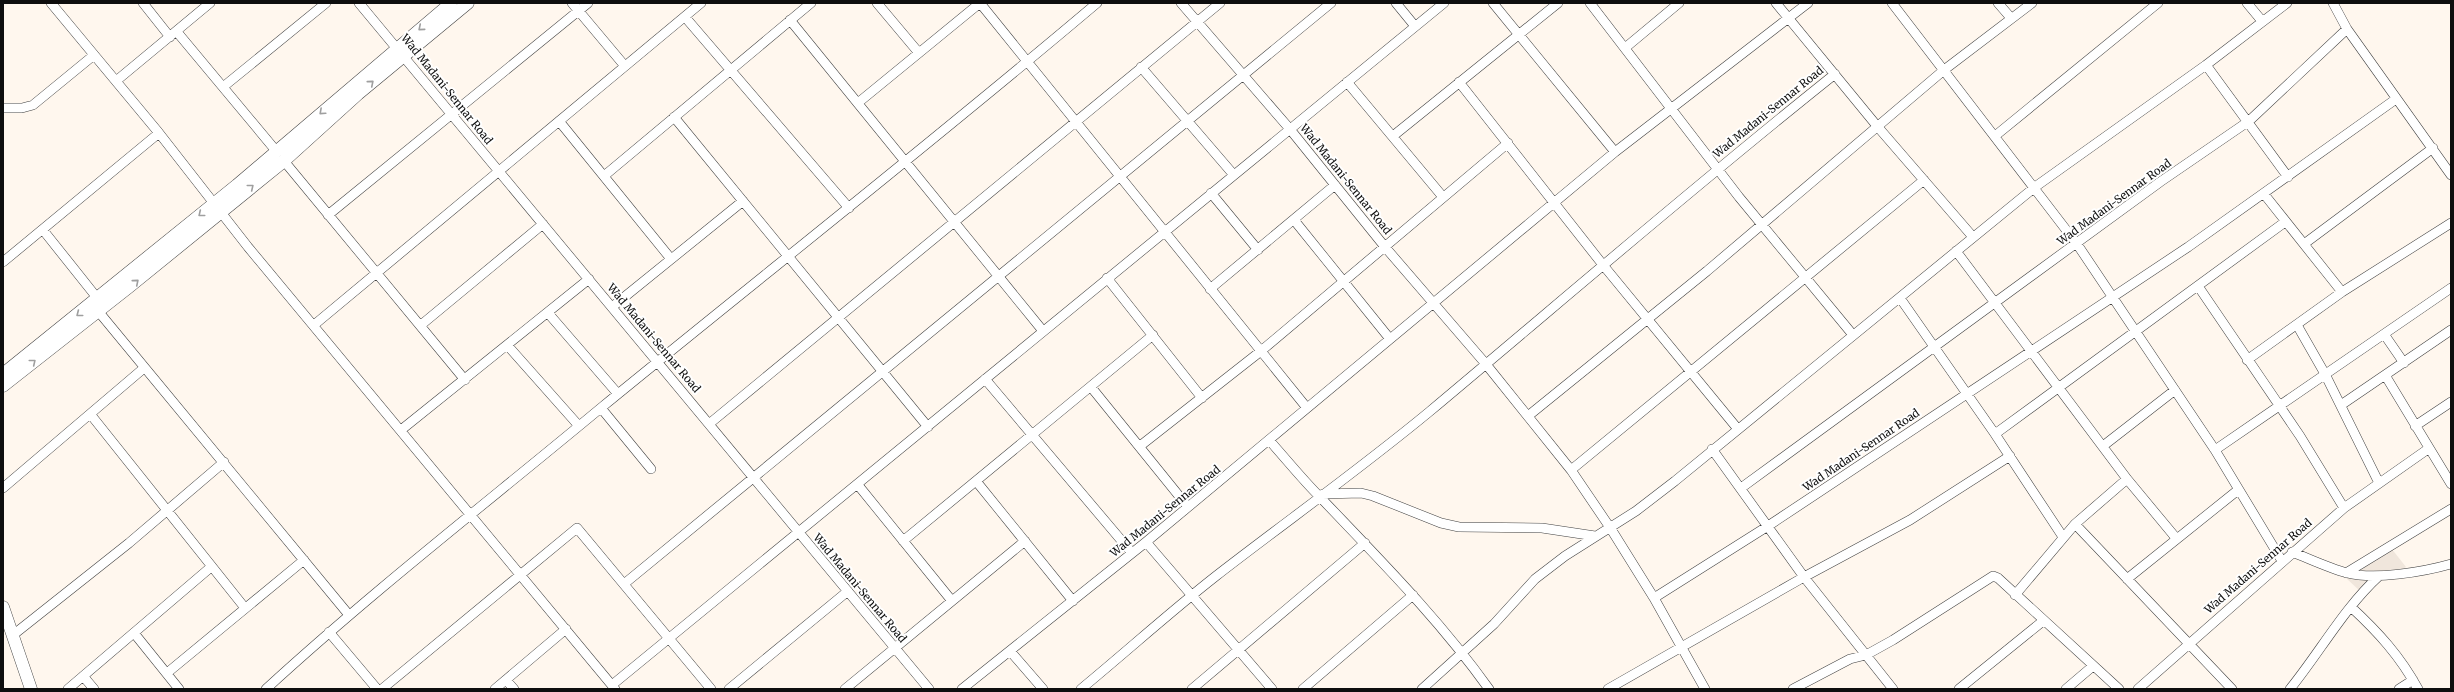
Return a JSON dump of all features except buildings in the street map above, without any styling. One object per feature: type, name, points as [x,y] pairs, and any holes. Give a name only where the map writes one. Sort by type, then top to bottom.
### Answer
[{"type":"street","points":[[51,3],[159,133],[314,325],[614,687],[669,639],[1289,128],[1181,3]]},
{"type":"street","points":[[143,3],[174,34],[222,87],[421,325],[465,380]]},
{"type":"street","points":[[116,82],[210,3]]},
{"type":"street","points":[[222,87],[326,3]]},
{"type":"street","name":"Wad Madani-Sennar Road","points":[[359,3],[401,51],[451,114],[929,689]]},
{"type":"street","points":[[3,386],[98,311],[218,207],[280,156],[401,51],[451,3]]},
{"type":"street","points":[[401,51],[468,3]]},
{"type":"street","points":[[572,3],[624,65]]},
{"type":"street","points":[[328,215],[588,3]]},
{"type":"street","points":[[314,325],[624,65],[701,3]]},
{"type":"street","points":[[604,176],[730,69],[811,3]]},
{"type":"street","points":[[877,3],[918,53]]},
{"type":"street","points":[[858,102],[980,3],[1076,120],[1163,232],[1307,408]]},
{"type":"street","points":[[266,689],[329,632],[470,514],[602,408],[657,361],[905,163],[1097,3]]},
{"type":"street","points":[[709,424],[838,316],[954,221],[1018,171],[1076,120],[1220,3]]},
{"type":"street","points":[[624,584],[1120,178],[1331,3]]},
{"type":"street","points":[[1396,3],[1414,25]]},
{"type":"street","name":"Wad Madani-Sennar Road","points":[[1444,3],[1414,25],[1347,82],[1289,128],[1385,247],[1485,363],[1570,470],[1611,529],[1654,598],[1705,689]]},
{"type":"street","points":[[1493,3],[1615,152]]},
{"type":"street","points":[[1393,136],[1558,3]]},
{"type":"street","name":"Wad Madani-Sennar Road","points":[[1590,3],[1672,108],[1716,169],[1853,335]]},
{"type":"street","points":[[1624,48],[1679,3]]},
{"type":"street","name":"Wad Madani-Sennar Road","points":[[1776,3],[1877,126],[1973,238]]},
{"type":"street","name":"Wad Madani-Sennar Road","points":[[962,689],[1146,542],[1390,339],[1432,302],[1556,202],[1615,152],[1808,3]]},
{"type":"street","points":[[1892,3],[2035,187],[2077,244],[2215,450],[2282,561]]},
{"type":"street","points":[[1998,3],[2011,18]]},
{"type":"street","points":[[1528,416],[1762,225],[1944,70],[2032,3]]},
{"type":"street","points":[[2247,3],[2262,21]]},
{"type":"street","points":[[1422,689],[1463,654],[1494,624],[1516,598],[1535,579],[1595,536],[1611,529],[1712,450],[1737,428],[1900,298],[2035,187],[2206,64],[2287,3]]},
{"type":"street","points":[[2333,3],[2347,29],[2451,175]]},
{"type":"street","points":[[1995,136],[2155,4]]},
{"type":"street","points":[[685,16],[849,208]]},
{"type":"street","points":[[790,20],[1043,331]]},
{"type":"street","name":"Wad Madani-Sennar Road","points":[[1741,488],[2160,182],[2249,121],[2347,29]]},
{"type":"street","points":[[3,108],[22,108],[33,105],[94,55]]},
{"type":"street","points":[[2206,64],[2249,121],[2288,177]]},
{"type":"street","points":[[1141,67],[1233,174]]},
{"type":"street","name":"Wad Madani-Sennar Road","points":[[1081,689],[1192,595],[1321,495],[1352,474],[1716,169],[1835,74]]},
{"type":"street","points":[[1347,82],[1444,197]]},
{"type":"street","points":[[1459,82],[1556,202],[1603,265],[1648,319],[1689,372],[1737,428]]},
{"type":"street","name":"Wad Madani-Sennar Road","points":[[1654,598],[1768,526],[2113,297],[2264,194],[2396,99]]},
{"type":"street","points":[[674,117],[928,426]]},
{"type":"street","points":[[559,121],[671,259]]},
{"type":"street","points":[[3,262],[159,133]]},
{"type":"street","points":[[1140,446],[1261,351],[1343,280],[1385,247],[1508,143]]},
{"type":"street","points":[[2304,244],[2433,148]]},
{"type":"street","points":[[1570,470],[1804,276],[1924,180]]},
{"type":"street","points":[[1210,289],[1335,185]]},
{"type":"street","points":[[1211,193],[1258,250]]},
{"type":"street","points":[[2264,194],[2342,292]]},
{"type":"street","points":[[612,307],[743,201]]},
{"type":"street","points":[[3,374],[218,207]]},
{"type":"street","points":[[1294,220],[1390,339]]},
{"type":"street","points":[[1995,434],[2137,332],[2285,222]]},
{"type":"street","points":[[2247,360],[2342,292],[2451,223]]},
{"type":"street","points":[[421,325],[543,224]]},
{"type":"street","points":[[43,230],[98,299]]},
{"type":"street","points":[[1956,251],[2127,479],[2176,538]]},
{"type":"street","points":[[1107,278],[1202,398]]},
{"type":"street","points":[[401,430],[508,346],[589,279]]},
{"type":"street","points":[[2198,286],[2247,360],[2280,406],[2344,508]]},
{"type":"street","points":[[2215,450],[2451,288]]},
{"type":"street","points":[[1900,298],[1995,434],[2063,536]]},
{"type":"street","points":[[98,311],[349,615]]},
{"type":"street","points":[[548,313],[618,394]]},
{"type":"street","points":[[2296,325],[2325,374],[2379,483]]},
{"type":"street","points":[[2341,405],[2451,330]]},
{"type":"street","points":[[2384,334],[2404,363]]},
{"type":"street","points":[[903,541],[1153,335]]},
{"type":"street","points":[[508,346],[579,426]]},
{"type":"street","points":[[3,488],[91,415],[144,368]]},
{"type":"street","points":[[2385,375],[2428,449],[2451,484]]},
{"type":"street","points":[[985,380],[1132,553]]},
{"type":"street","points":[[1091,387],[1188,507]]},
{"type":"street","points":[[2103,446],[2175,390]]},
{"type":"street","points":[[2416,426],[2451,402]]},
{"type":"street","points":[[602,408],[651,469]]},
{"type":"street","points":[[91,415],[169,510],[245,608]]},
{"type":"street","points":[[1269,440],[1413,595],[1463,654],[1489,689]]},
{"type":"street","name":"Wad Madani-Sennar Road","points":[[2138,689],[2292,552],[2344,508],[2428,449]]},
{"type":"street","points":[[1712,450],[1804,577],[1891,688]]},
{"type":"street","points":[[1608,689],[1804,577],[1910,520],[2010,456]]},
{"type":"street","points":[[13,635],[169,510],[224,462]]},
{"type":"street","points":[[2014,595],[2063,536],[2127,479]]},
{"type":"street","points":[[976,481],[1073,601]]},
{"type":"street","points":[[858,484],[952,601]]},
{"type":"street","points":[[2127,579],[2176,538],[2238,490]]},
{"type":"street","points":[[1321,495],[1367,494],[1413,510],[1441,523],[1459,527],[1542,528],[1595,536]]},
{"type":"street","points":[[2346,573],[2451,509]]},
{"type":"street","points":[[2075,524],[2232,689]]},
{"type":"street","points":[[382,689],[522,575],[576,528],[711,689]]},
{"type":"street","points":[[844,689],[1026,541]]},
{"type":"street","points":[[1146,542],[1272,689]]},
{"type":"street","points":[[1192,689],[1365,543]]},
{"type":"street","points":[[2292,552],[2346,573],[2379,576],[2451,564]]},
{"type":"street","points":[[167,674],[304,560]]},
{"type":"street","points":[[68,689],[211,566]]},
{"type":"street","points":[[1793,689],[1850,659],[1866,655],[1893,640],[1993,576],[1998,578],[2014,595],[2119,689]]},
{"type":"street","points":[[2290,689],[2313,661],[2351,607],[2379,576]]},
{"type":"street","points":[[729,689],[848,591]]},
{"type":"street","points":[[1303,689],[1413,595]]},
{"type":"street","points":[[3,607],[31,689]]},
{"type":"street","points":[[2351,607],[2388,643],[2418,689]]},
{"type":"street","points":[[1959,689],[2043,621]]},
{"type":"street","points":[[3,627],[24,689]]},
{"type":"street","points":[[495,689],[566,629]]},
{"type":"street","points":[[329,632],[377,689]]},
{"type":"street","points":[[134,633],[179,689]]},
{"type":"street","points":[[1010,651],[1043,689]]},
{"type":"street","points":[[2066,689],[2093,666]]},
{"type":"street","points":[[83,676],[94,689]]},
{"type":"street","points":[[506,680],[514,689]]},
{"type":"street","points":[[2399,689],[2413,680]]},
{"type":"street","points":[[275,681],[281,689]]},
{"type":"shaded area","points":[[2391,548],[2406,567],[2360,591],[2346,578]]}]
